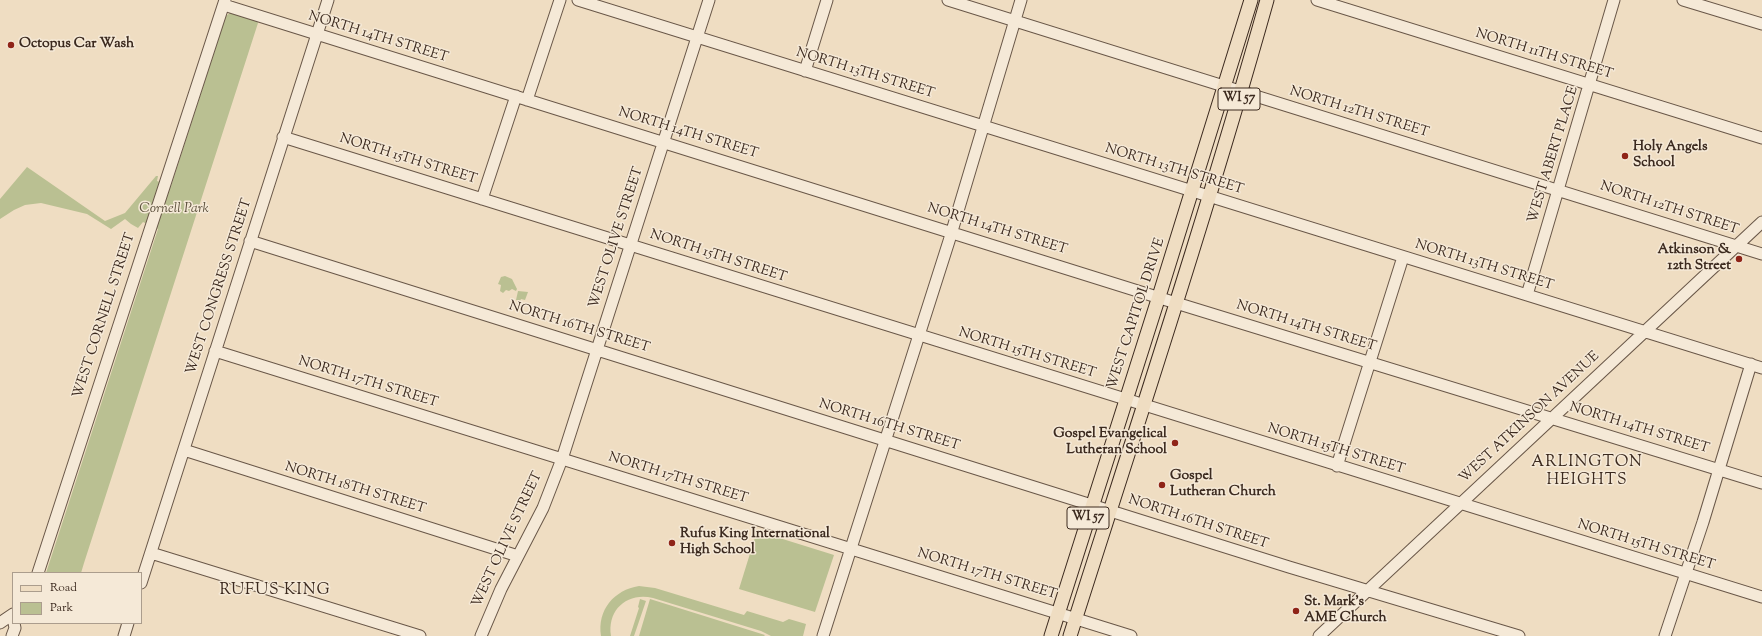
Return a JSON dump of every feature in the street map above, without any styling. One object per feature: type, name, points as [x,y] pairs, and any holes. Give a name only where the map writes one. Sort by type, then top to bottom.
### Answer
[{"type":"main road","name":"WEST CAPITOL DRIVE","points":[[1051,636],[1159,298],[1251,0]]},
{"type":"main road","name":"WI 57","points":[[1070,636],[1209,197],[1267,0]]},
{"type":"street","name":"WEST CONGRESS STREET","points":[[142,580],[328,0]]},
{"type":"street","points":[[527,100],[560,0]]},
{"type":"street","name":"NORTH 13TH STREET","points":[[578,0],[1762,368]]},
{"type":"street","name":"WEST OLIVE STREET","points":[[481,636],[501,590],[543,508],[562,459],[709,0]]},
{"type":"street","points":[[805,71],[827,0]]},
{"type":"street","name":"NORTH 12TH STREET","points":[[948,0],[1762,254]]},
{"type":"street","points":[[823,636],[984,127],[1022,0]]},
{"type":"street","name":"NORTH 11TH STREET","points":[[1317,0],[1762,138]]},
{"type":"street","name":"WEST ABERT PLACE","points":[[1527,295],[1614,0]]},
{"type":"street","points":[[1683,0],[1762,24]]},
{"type":"street","name":"NORTH 14TH STREET","points":[[224,2],[317,34],[1159,298],[1762,483]]},
{"type":"street","name":"WEST CORNELL STREET","points":[[38,572],[224,2]]},
{"type":"street","points":[[482,199],[516,96]]},
{"type":"street","name":"NORTH 15TH STREET","points":[[283,137],[1762,598]]},
{"type":"street","name":"WEST ATKINSON AVENUE","points":[[1319,636],[1762,222]]},
{"type":"street","name":"NORTH 16TH STREET","points":[[250,241],[885,441],[1516,636]]},
{"type":"street","points":[[1337,466],[1404,257]]},
{"type":"street","name":"NORTH 17TH STREET","points":[[215,351],[1131,636]]},
{"type":"street","points":[[1665,636],[1686,574],[1751,364]]},
{"type":"street","name":"NORTH 18TH STREET","points":[[184,450],[518,556]]},
{"type":"street","points":[[151,553],[420,636]]},
{"type":"street","points":[[0,623],[12,618]]},
{"type":"street","points":[[12,636],[15,628],[14,624]]},
{"type":"street","points":[[124,636],[128,624]]},
{"type":"green space","name":"Cornell Park","points":[[231,12],[257,20],[258,23],[81,572],[46,572],[158,229],[143,222],[138,228],[125,219],[111,229],[87,214],[41,203],[25,205],[0,219],[0,199],[27,167],[105,221],[125,213],[156,176],[158,176],[157,181],[171,186],[226,16]]},
{"type":"green space","points":[[505,276],[512,279],[517,289],[516,291],[512,289],[509,291],[506,290],[503,293],[500,291],[501,285],[498,284],[501,277]]},
{"type":"green space","points":[[518,291],[528,292],[525,300],[516,300]]},
{"type":"green space","points":[[757,531],[834,555],[815,612],[739,589]]},
{"type":"green space","points":[[639,586],[655,588],[744,615],[747,611],[783,622],[789,619],[806,624],[803,636],[771,636],[761,631],[653,598],[644,597],[635,598],[621,605],[612,618],[611,636],[601,636],[600,627],[602,618],[609,603],[622,592]]},
{"type":"green space","points":[[640,599],[646,601],[634,636],[630,636],[639,608]]},
{"type":"green space","points":[[650,599],[765,635],[639,636]]},
{"type":"place","name":"Octopus Car Wash","points":[[11,45]]},
{"type":"place","name":"Holy Angels School","points":[[1625,156]]},
{"type":"place","name":"Atkinson & 12th Street","points":[[1739,259]]},
{"type":"place","name":"Gospel Evangelical Lutheran School","points":[[1175,443]]},
{"type":"place","name":"Gospel Lutheran Church","points":[[1162,485]]},
{"type":"place","name":"Rufus King International High School","points":[[672,543]]},
{"type":"place","name":"St. Mark's AME Church","points":[[1296,611]]},
{"type":"district","name":"ARLINGTON HEIGHTS","points":[[1587,472]]},
{"type":"district","name":"RUFUS KING","points":[[275,591]]}]
